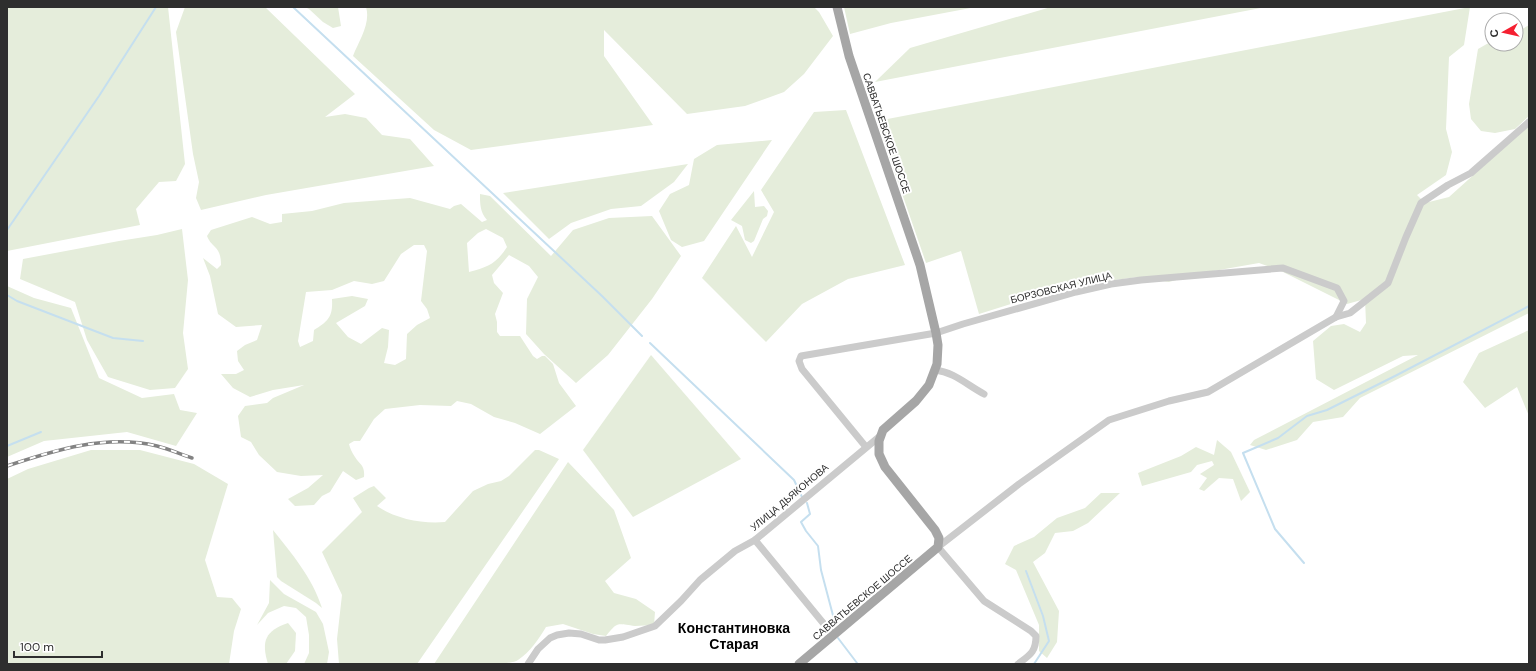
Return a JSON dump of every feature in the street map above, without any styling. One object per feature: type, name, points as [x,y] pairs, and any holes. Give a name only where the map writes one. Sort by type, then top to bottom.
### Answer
[{"type":"main road","name":"САВВАТЬЕВСКОЕ ШОССЕ","points":[[837,7],[849,56],[920,265],[936,333]]},
{"type":"main road","name":"УЛИЦА ДЬЯКОНОВА","points":[[879,437],[884,429],[922,395],[929,385],[935,370],[938,352],[936,333]]},
{"type":"main road","points":[[879,437],[878,451],[881,461],[936,531],[939,538],[938,547]]},
{"type":"main road","name":"САВВАТЬЕВСКОЕ ШОССЕ","points":[[799,664],[938,547]]},
{"type":"street","points":[[1018,664],[1032,653],[1036,644],[1036,636],[1031,631],[984,601],[938,547],[1019,484],[1109,420],[1169,401],[1208,392],[1336,317],[1350,313],[1388,283],[1421,203],[1448,185],[1471,173],[1529,122]]},
{"type":"street","name":"БОРЗОВСКАЯ УЛИЦА","points":[[866,447],[802,369],[799,360],[801,356],[936,333],[1076,292],[1111,284],[1141,280],[1283,268],[1337,288],[1344,300],[1336,317]]},
{"type":"street","points":[[935,370],[951,373],[968,386],[984,394]]},
{"type":"street","name":"УЛИЦА ДЬЯКОНОВА","points":[[528,664],[538,649],[550,638],[557,635],[569,632],[599,640],[606,640],[623,637],[655,626],[700,580],[736,550],[755,540],[879,437]]},
{"type":"street","points":[[755,540],[834,635]]},
{"type":"green space","points":[[7,7],[168,7],[185,164],[176,181],[159,182],[136,209],[140,225],[7,251]]},
{"type":"green space","points":[[185,7],[265,7],[355,94],[325,117],[345,114],[366,118],[382,135],[410,139],[434,166],[266,195],[201,210],[196,198],[199,182],[193,154],[176,32]]},
{"type":"green space","points":[[305,7],[338,7],[341,26],[333,28]]},
{"type":"green space","points":[[366,7],[814,7],[819,12],[833,36],[804,74],[784,92],[745,106],[687,114],[604,30],[604,56],[653,125],[471,150],[434,130],[353,56],[366,26]]},
{"type":"green space","points":[[844,7],[976,7],[891,23],[850,34]]},
{"type":"green space","points":[[1051,7],[1266,7],[875,82],[910,48]]},
{"type":"green space","points":[[1470,7],[1464,45],[1449,57],[1446,129],[1452,152],[1446,175],[1417,195],[1425,203],[1449,197],[1529,125],[1529,313],[1360,398],[1343,417],[1313,422],[1297,440],[1266,450],[1250,445],[1254,440],[1418,355],[1403,356],[1334,390],[1316,379],[1313,341],[1331,326],[1344,324],[1360,332],[1366,323],[1365,299],[1347,304],[1281,271],[1259,263],[1202,273],[1169,282],[1138,277],[1068,286],[979,314],[961,251],[926,263],[877,121]]},
{"type":"green space","points":[[1529,25],[1529,116],[1515,129],[1495,133],[1481,131],[1471,119],[1469,104],[1478,49],[1484,46],[1484,52],[1524,52],[1524,28]]},
{"type":"green space","points":[[846,110],[905,265],[848,279],[802,304],[766,342],[702,278],[736,226],[752,257],[774,212],[761,190],[814,112]]},
{"type":"green space","points":[[772,140],[704,241],[682,247],[671,240],[659,211],[670,194],[689,185],[694,159],[717,145]]},
{"type":"green space","points":[[688,164],[674,182],[641,206],[611,209],[571,223],[549,239],[503,193]]},
{"type":"green space","points":[[754,191],[755,207],[764,206],[768,211],[767,216],[763,219],[754,241],[751,243],[745,240],[742,226],[731,220]]},
{"type":"green space","points":[[480,194],[490,196],[551,256],[573,230],[609,218],[652,216],[681,256],[652,299],[608,355],[576,383],[544,354],[526,334],[527,299],[538,277],[529,266],[509,255],[492,275],[494,283],[503,293],[495,314],[497,332],[500,336],[520,336],[533,356],[537,359],[545,356],[553,364],[559,383],[576,406],[540,434],[515,423],[494,417],[471,404],[457,401],[451,406],[420,405],[385,409],[374,419],[360,441],[354,441],[349,444],[353,454],[363,468],[364,477],[356,480],[343,471],[330,492],[322,496],[314,505],[295,506],[288,499],[308,488],[323,475],[301,476],[277,472],[259,455],[251,442],[241,437],[238,416],[245,406],[267,403],[273,398],[304,385],[273,390],[250,397],[233,388],[221,374],[236,374],[244,370],[238,361],[237,351],[245,345],[257,340],[262,325],[236,327],[218,314],[210,276],[203,258],[217,269],[221,265],[221,260],[218,251],[207,236],[211,230],[252,217],[270,224],[282,222],[282,214],[312,211],[344,203],[410,198],[450,209],[461,204],[482,222],[487,220],[480,205]],"holes":[[[486,229],[503,238],[507,247],[491,264],[469,272],[467,243],[478,233]],[[414,245],[424,245],[427,251],[421,301],[427,309],[430,318],[417,325],[407,334],[406,359],[395,365],[384,363],[388,347],[389,330],[382,328],[361,344],[348,337],[336,323],[365,306],[368,299],[352,296],[332,299],[332,310],[329,318],[314,330],[313,341],[300,347],[298,341],[306,292],[332,290],[354,281],[372,284],[384,281],[401,254]]]},
{"type":"green space","points":[[182,229],[188,280],[183,333],[188,369],[175,388],[150,390],[108,377],[87,340],[75,302],[20,279],[23,259],[157,235]]},
{"type":"green space","points":[[7,286],[34,298],[71,308],[99,378],[142,398],[174,394],[180,410],[197,413],[176,446],[127,432],[44,441],[7,457]]},
{"type":"green space","points":[[1529,330],[1529,416],[1517,387],[1485,408],[1463,382],[1479,353]]},
{"type":"green space","points":[[651,355],[741,459],[633,517],[583,450]]},
{"type":"green space","points":[[1217,440],[1231,452],[1250,492],[1241,501],[1233,479],[1219,478],[1204,491],[1199,489],[1207,478],[1200,474],[1214,465],[1212,461],[1197,465],[1191,472],[1142,486],[1138,473],[1181,456],[1196,447],[1214,455]]},
{"type":"green space","points":[[91,450],[140,450],[194,464],[228,484],[205,560],[217,597],[232,598],[241,609],[234,631],[229,664],[7,664],[7,479],[28,469]]},
{"type":"green space","points":[[535,450],[539,450],[559,459],[417,664],[339,664],[337,639],[342,595],[322,552],[362,512],[353,498],[374,486],[386,498],[377,506],[384,511],[410,520],[445,522],[473,491],[488,484],[501,481],[509,476]]},
{"type":"green space","points":[[568,462],[614,510],[631,558],[605,581],[614,593],[636,599],[655,612],[654,625],[618,625],[606,636],[593,634],[563,624],[546,627],[530,649],[518,660],[512,662],[503,664],[465,665],[434,664]]},
{"type":"green space","points":[[1101,493],[1120,493],[1088,523],[1073,531],[1055,533],[1045,553],[1033,562],[1059,611],[1057,642],[1047,658],[1039,651],[1039,625],[1016,570],[1005,564],[1014,546],[1034,537],[1057,518],[1085,508]]},
{"type":"green space","points":[[273,530],[307,576],[322,608],[277,577]]},
{"type":"green space","points":[[270,580],[284,594],[316,612],[323,624],[329,652],[327,664],[304,664],[309,653],[309,635],[306,617],[296,608],[284,606],[268,613],[257,625],[269,603]]},
{"type":"green space","points":[[288,623],[296,633],[295,651],[286,664],[268,664],[265,649],[267,638],[274,630]]},
{"type":"waterway","points":[[7,230],[99,96],[156,7]]},
{"type":"waterway","points":[[293,7],[602,296],[642,336]]},
{"type":"waterway","points":[[7,295],[17,301],[113,338],[143,341]]},
{"type":"waterway","points":[[1304,563],[1275,529],[1243,453],[1278,438],[1307,416],[1327,410],[1529,306]]},
{"type":"waterway","points":[[650,343],[794,480],[802,497]]},
{"type":"waterway","points":[[7,446],[41,432]]},
{"type":"waterway","points":[[807,503],[810,514],[801,522],[818,546],[821,570],[835,623]]},
{"type":"waterway","points":[[1026,571],[1043,616],[1049,641],[1034,664]]},
{"type":"waterway","points":[[838,638],[857,663],[856,664]]},
{"type":"railway","points":[[7,466],[62,449],[100,443],[119,442],[157,446],[192,458]]},
{"type":"district","name":"Константиновка Старая","points":[[734,636]]}]
